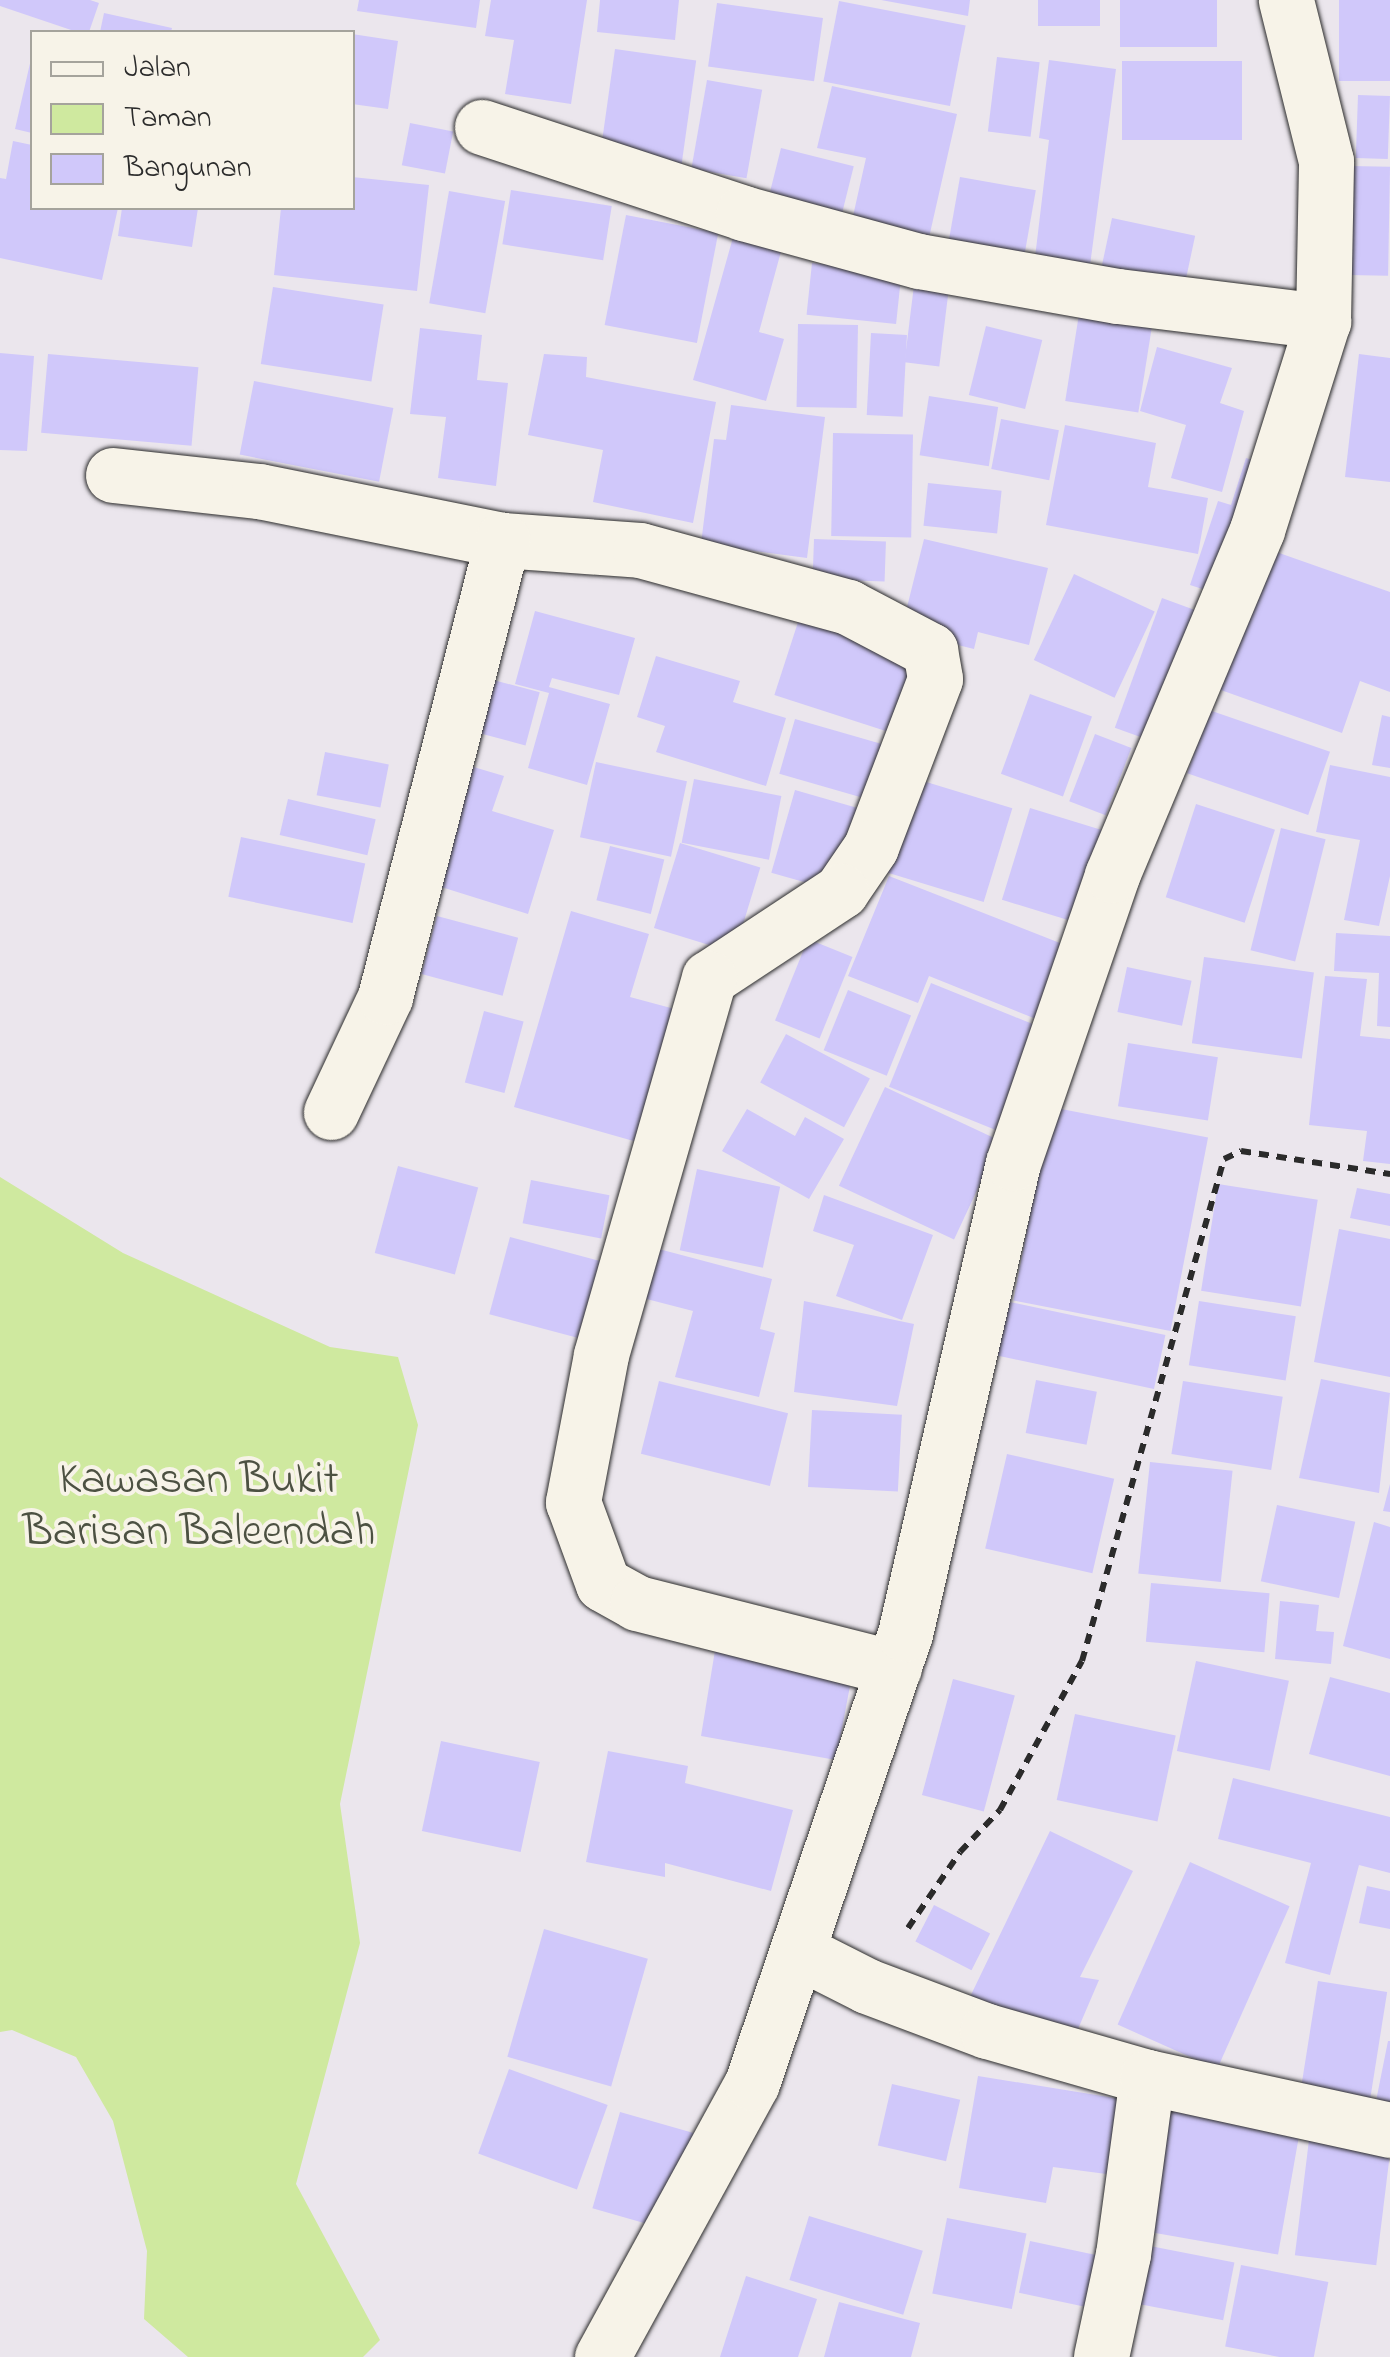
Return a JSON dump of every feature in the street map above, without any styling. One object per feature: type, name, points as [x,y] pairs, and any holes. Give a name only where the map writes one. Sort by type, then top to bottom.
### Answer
[{"type":"street","points":[[602,2357],[752,2083],[894,1668],[1014,1162],[1112,874],[1257,530],[1322,322],[1326,161],[1286,0]]},
{"type":"street","points":[[482,127],[744,213],[919,261],[1118,296],[1322,322]]},
{"type":"street","points":[[112,476],[259,491],[502,540],[640,550],[848,607],[924,645],[934,657],[935,679],[871,847],[840,891],[802,922],[723,963],[710,978],[601,1354],[573,1502],[604,1584],[638,1603],[894,1668]]},
{"type":"street","points":[[331,1112],[385,997],[502,540]]},
{"type":"street","points":[[798,1950],[867,1986],[987,2032],[1147,2077],[1390,2130]]},
{"type":"street","points":[[1101,2357],[1147,2077]]},
{"type":"path","points":[[867,1986],[960,1852],[1000,1810],[1082,1662],[1224,1159],[1240,1151],[1390,1174]]},
{"type":"green space","name":"Kawasan Bukit Barisan Baleendah","points":[[0,1177],[123,1253],[330,1347],[398,1357],[418,1425],[340,1804],[360,1943],[296,2184],[380,2340],[363,2357],[188,2357],[144,2319],[147,2251],[113,2121],[76,2057],[12,2030],[0,2032]]},
{"type":"building","points":[[0,0],[99,3],[90,30],[71,30],[0,6]]},
{"type":"building","points":[[359,0],[480,0],[476,28],[357,11]]},
{"type":"building","points":[[491,0],[587,0],[571,104],[505,94],[514,40],[485,36]]},
{"type":"building","points":[[600,0],[679,0],[675,40],[597,32]]},
{"type":"building","points":[[881,0],[970,0],[968,16]]},
{"type":"building","points":[[1038,0],[1100,0],[1100,26],[1038,26]]},
{"type":"building","points":[[1120,0],[1217,0],[1217,47],[1120,47]]},
{"type":"building","points":[[1339,0],[1390,0],[1390,81],[1339,81]]},
{"type":"building","points":[[839,1],[966,26],[950,106],[823,81]]},
{"type":"building","points":[[717,3],[823,18],[814,81],[708,66]]},
{"type":"building","points":[[104,13],[172,28],[172,30],[100,30]]},
{"type":"building","points":[[355,34],[398,41],[388,109],[355,104]]},
{"type":"building","points":[[615,49],[696,60],[681,171],[599,160]]},
{"type":"building","points":[[997,57],[1040,62],[1031,137],[988,131]]},
{"type":"building","points":[[1049,60],[1116,69],[1089,273],[1034,266],[1049,140],[1039,138]]},
{"type":"building","points":[[1122,61],[1242,61],[1242,140],[1122,140]]},
{"type":"building","points":[[30,63],[30,133],[15,129]]},
{"type":"building","points":[[707,80],[762,90],[747,178],[691,169]]},
{"type":"building","points":[[832,86],[957,114],[928,242],[851,225],[866,158],[817,148]]},
{"type":"building","points":[[1358,95],[1390,96],[1388,159],[1356,158]]},
{"type":"building","points":[[410,123],[453,131],[445,174],[402,165]]},
{"type":"building","points":[[13,141],[30,145],[30,210],[118,210],[102,280],[0,258],[0,178],[6,179]]},
{"type":"building","points":[[781,148],[854,166],[840,220],[767,202]]},
{"type":"building","points":[[1350,166],[1390,167],[1388,276],[1348,275]]},
{"type":"building","points":[[355,177],[429,185],[417,291],[274,275],[281,210],[355,210]]},
{"type":"building","points":[[960,177],[1036,190],[1021,273],[945,260]]},
{"type":"building","points":[[511,190],[612,206],[603,260],[502,244]]},
{"type":"building","points":[[449,191],[505,201],[485,313],[429,303]]},
{"type":"building","points":[[122,210],[198,210],[192,247],[118,236]]},
{"type":"building","points":[[626,215],[718,233],[697,343],[605,325]]},
{"type":"building","points":[[1112,218],[1195,236],[1182,297],[1099,280]]},
{"type":"building","points":[[737,223],[785,237],[759,332],[784,339],[766,401],[693,380]]},
{"type":"building","points":[[812,263],[902,272],[896,324],[807,315]]},
{"type":"building","points":[[915,277],[950,281],[939,367],[905,362]]},
{"type":"building","points":[[273,287],[384,305],[371,382],[261,364]]},
{"type":"building","points":[[1079,314],[1152,326],[1138,412],[1065,401]]},
{"type":"building","points":[[798,324],[858,325],[857,408],[797,407]]},
{"type":"building","points":[[986,326],[1042,340],[1025,409],[969,395]]},
{"type":"building","points":[[420,328],[482,335],[477,380],[508,383],[496,486],[438,478],[446,417],[410,414]]},
{"type":"building","points":[[871,333],[907,335],[903,417],[867,415]]},
{"type":"building","points":[[1157,347],[1232,368],[1220,403],[1244,411],[1222,492],[1171,478],[1186,425],[1140,411]]},
{"type":"building","points":[[0,353],[34,356],[27,451],[0,450]]},
{"type":"building","points":[[48,354],[198,367],[192,446],[41,433]]},
{"type":"building","points":[[544,354],[587,357],[586,377],[716,402],[693,523],[593,502],[603,450],[528,435]]},
{"type":"building","points":[[1359,354],[1390,358],[1390,482],[1345,477]]},
{"type":"building","points":[[254,381],[393,408],[379,482],[240,455]]},
{"type":"building","points":[[929,396],[998,407],[989,466],[920,455]]},
{"type":"building","points":[[731,405],[825,417],[807,558],[701,544],[714,439],[726,440]]},
{"type":"building","points":[[1001,419],[1059,430],[1049,480],[991,469]]},
{"type":"building","points":[[1065,425],[1156,443],[1148,487],[1208,498],[1198,554],[1046,525]]},
{"type":"building","points":[[833,433],[913,434],[911,537],[831,536]]},
{"type":"building","points":[[1246,458],[1268,465],[1227,597],[1190,585],[1218,501],[1231,505]]},
{"type":"building","points":[[928,483],[1002,491],[997,533],[924,526]]},
{"type":"building","points":[[814,539],[886,542],[885,581],[813,579]]},
{"type":"building","points":[[924,539],[1048,568],[1029,645],[978,632],[974,649],[901,631]]},
{"type":"building","points":[[1268,549],[1390,592],[1390,692],[1360,681],[1342,733],[1218,689]]},
{"type":"building","points":[[1074,574],[1155,612],[1115,698],[1034,660]]},
{"type":"building","points":[[1162,598],[1207,614],[1160,744],[1115,728]]},
{"type":"building","points":[[535,611],[635,638],[619,695],[552,678],[549,687],[610,704],[587,785],[528,768],[549,693],[515,684]]},
{"type":"building","points":[[800,616],[920,655],[894,734],[774,695]]},
{"type":"building","points":[[656,656],[740,681],[733,702],[786,718],[766,786],[656,752],[665,726],[637,717]]},
{"type":"building","points":[[475,675],[540,692],[525,745],[461,728]]},
{"type":"building","points":[[1030,694],[1092,717],[1063,796],[1001,774]]},
{"type":"building","points":[[1209,710],[1330,752],[1308,815],[1187,773]]},
{"type":"building","points":[[1382,715],[1390,717],[1390,768],[1372,765]]},
{"type":"building","points":[[795,719],[884,745],[869,799],[779,774]]},
{"type":"building","points":[[1095,734],[1131,748],[1106,815],[1069,801]]},
{"type":"building","points":[[325,752],[389,764],[380,808],[317,795]]},
{"type":"building","points":[[596,762],[687,781],[671,857],[580,837]]},
{"type":"building","points":[[460,763],[504,776],[492,811],[554,830],[528,914],[422,881]]},
{"type":"building","points":[[1330,765],[1390,777],[1390,876],[1379,926],[1344,920],[1360,840],[1316,832]]},
{"type":"building","points":[[910,777],[1012,808],[984,902],[881,871]]},
{"type":"building","points":[[694,779],[781,796],[769,860],[682,843]]},
{"type":"building","points":[[795,790],[858,808],[835,891],[771,873]]},
{"type":"building","points":[[288,799],[376,819],[367,855],[280,835]]},
{"type":"building","points":[[1196,804],[1275,830],[1245,923],[1166,897]]},
{"type":"building","points":[[1030,808],[1107,832],[1079,923],[1002,900]]},
{"type":"building","points":[[1281,828],[1326,839],[1295,961],[1251,950]]},
{"type":"building","points":[[241,837],[365,863],[353,923],[228,897]]},
{"type":"building","points":[[680,843],[760,868],[734,953],[654,928]]},
{"type":"building","points":[[610,846],[664,860],[651,914],[596,900]]},
{"type":"building","points":[[889,876],[1065,945],[1036,1019],[929,976],[918,1003],[848,976]]},
{"type":"building","points":[[571,911],[649,934],[630,997],[682,1011],[644,1144],[514,1107]]},
{"type":"building","points":[[437,916],[518,938],[503,996],[421,974]]},
{"type":"building","points":[[1336,933],[1390,936],[1390,1027],[1377,1026],[1379,973],[1334,971]]},
{"type":"building","points":[[808,939],[853,957],[820,1039],[775,1021]]},
{"type":"building","points":[[1204,957],[1314,972],[1302,1059],[1192,1043]]},
{"type":"building","points":[[1127,967],[1192,981],[1182,1026],[1117,1012]]},
{"type":"building","points":[[1325,976],[1367,979],[1360,1036],[1390,1039],[1390,1164],[1363,1161],[1367,1131],[1309,1125]]},
{"type":"building","points":[[931,983],[1039,1027],[998,1131],[889,1087]]},
{"type":"building","points":[[848,990],[911,1015],[887,1076],[824,1050]]},
{"type":"building","points":[[484,1011],[524,1022],[504,1093],[465,1082]]},
{"type":"building","points":[[786,1034],[870,1079],[844,1127],[760,1083]]},
{"type":"building","points":[[1128,1043],[1218,1057],[1208,1120],[1118,1106]]},
{"type":"building","points":[[885,1087],[1000,1141],[954,1239],[839,1186]]},
{"type":"building","points":[[1051,1107],[1208,1138],[1170,1331],[1013,1300]]},
{"type":"building","points":[[747,1109],[795,1136],[805,1117],[844,1139],[809,1199],[722,1151]]},
{"type":"building","points":[[398,1166],[478,1187],[455,1274],[375,1253]]},
{"type":"building","points":[[697,1169],[780,1187],[763,1268],[680,1250]]},
{"type":"building","points":[[531,1180],[610,1195],[601,1238],[523,1223]]},
{"type":"building","points":[[1218,1184],[1318,1200],[1301,1306],[1201,1291]]},
{"type":"building","points":[[1357,1188],[1390,1194],[1390,1226],[1350,1218]]},
{"type":"building","points":[[824,1195],[933,1235],[902,1320],[836,1296],[854,1245],[813,1231]]},
{"type":"building","points":[[1339,1229],[1390,1239],[1390,1377],[1314,1362]]},
{"type":"building","points":[[510,1237],[602,1262],[581,1339],[489,1314]]},
{"type":"building","points":[[655,1248],[772,1279],[760,1329],[775,1333],[759,1397],[675,1377],[693,1311],[635,1296]]},
{"type":"building","points":[[804,1301],[914,1324],[897,1406],[794,1392]]},
{"type":"building","points":[[1005,1301],[1165,1335],[1154,1389],[994,1355]]},
{"type":"building","points":[[1199,1301],[1296,1316],[1286,1381],[1189,1365]]},
{"type":"building","points":[[1321,1379],[1390,1393],[1379,1493],[1299,1478]]},
{"type":"building","points":[[1036,1380],[1097,1392],[1087,1445],[1026,1433]]},
{"type":"building","points":[[659,1381],[788,1413],[770,1486],[641,1454]]},
{"type":"building","points":[[1183,1381],[1283,1397],[1271,1470],[1171,1454]]},
{"type":"building","points":[[812,1410],[902,1415],[898,1492],[808,1487]]},
{"type":"building","points":[[1007,1454],[1114,1479],[1092,1573],[985,1549]]},
{"type":"building","points":[[1150,1462],[1233,1471],[1221,1582],[1138,1573]]},
{"type":"building","points":[[1390,1484],[1390,1512],[1383,1511]]},
{"type":"building","points":[[1277,1505],[1355,1522],[1339,1598],[1261,1581]]},
{"type":"building","points":[[1374,1522],[1390,1527],[1390,1659],[1343,1646]]},
{"type":"building","points":[[1151,1583],[1270,1593],[1264,1652],[1146,1642]]},
{"type":"building","points":[[1280,1601],[1319,1605],[1316,1631],[1334,1632],[1331,1664],[1275,1659]]},
{"type":"building","points":[[718,1632],[853,1670],[836,1760],[701,1736]]},
{"type":"building","points":[[1196,1661],[1289,1681],[1270,1771],[1177,1751]]},
{"type":"building","points":[[1330,1677],[1390,1693],[1390,1776],[1309,1754]]},
{"type":"building","points":[[953,1679],[1015,1696],[984,1811],[922,1795]]},
{"type":"building","points":[[1075,1714],[1176,1735],[1157,1821],[1057,1800]]},
{"type":"building","points":[[441,1741],[540,1762],[521,1852],[422,1831]]},
{"type":"building","points":[[608,1751],[688,1766],[685,1783],[793,1810],[771,1891],[665,1863],[665,1877],[586,1862]]},
{"type":"building","points":[[1233,1778],[1390,1817],[1390,1873],[1359,1865],[1330,1975],[1285,1963],[1311,1863],[1218,1839]]},
{"type":"building","points":[[1050,1831],[1133,1871],[1080,1977],[1099,1980],[1072,2043],[969,1999]]},
{"type":"building","points":[[1190,1862],[1290,1906],[1217,2069],[1118,2025]]},
{"type":"building","points":[[1367,1886],[1390,1891],[1390,1929],[1359,1923]]},
{"type":"building","points":[[934,1905],[990,1934],[972,1970],[915,1942]]},
{"type":"building","points":[[544,1929],[648,1959],[611,2087],[507,2057]]},
{"type":"building","points":[[1318,1981],[1387,1992],[1369,2108],[1300,2097]]},
{"type":"building","points":[[1390,2041],[1390,2104],[1376,2101]]},
{"type":"building","points":[[509,2069],[608,2105],[577,2189],[478,2154]]},
{"type":"building","points":[[978,2076],[1127,2100],[1114,2175],[1053,2167],[1046,2203],[959,2188]]},
{"type":"building","points":[[892,2084],[960,2100],[946,2161],[878,2145]]},
{"type":"building","points":[[1162,2095],[1302,2120],[1278,2255],[1138,2230]]},
{"type":"building","points":[[620,2112],[698,2134],[670,2230],[592,2208]]},
{"type":"building","points":[[1309,2140],[1390,2150],[1376,2265],[1295,2255]]},
{"type":"building","points":[[809,2216],[923,2251],[903,2315],[789,2280]]},
{"type":"building","points":[[947,2218],[1027,2233],[1012,2309],[932,2294]]},
{"type":"building","points":[[1030,2241],[1117,2260],[1106,2311],[1019,2293]]},
{"type":"building","points":[[1150,2246],[1234,2262],[1223,2320],[1139,2304]]},
{"type":"building","points":[[1241,2265],[1328,2282],[1314,2357],[1279,2357],[1225,2346]]},
{"type":"building","points":[[746,2276],[817,2299],[798,2357],[720,2357]]},
{"type":"building","points":[[839,2302],[920,2323],[911,2357],[824,2357]]}]
